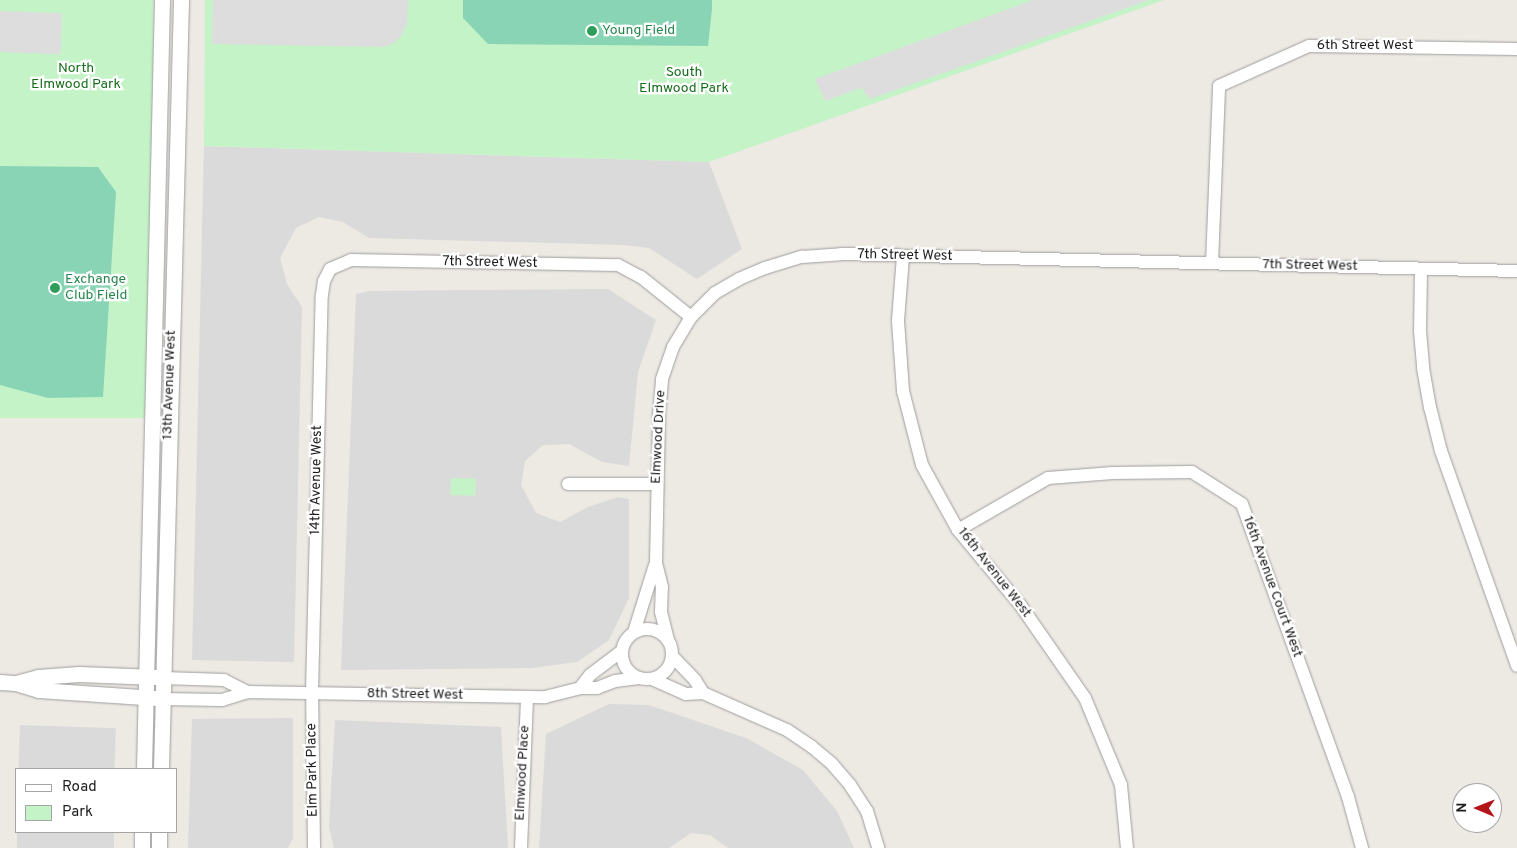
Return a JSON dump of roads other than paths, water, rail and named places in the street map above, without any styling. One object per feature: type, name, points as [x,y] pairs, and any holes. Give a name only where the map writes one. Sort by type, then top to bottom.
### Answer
[{"type":"street","name":"13th Avenue West","points":[[144,768],[162,0]]},
{"type":"street","name":"13th Avenue West","points":[[160,768],[181,0]]},
{"type":"street","name":"6th Street West","points":[[1212,263],[1219,86],[1309,46],[1517,49]]},
{"type":"street","name":"7th Street West","points":[[330,270],[351,260],[618,265],[642,276],[691,317],[715,293],[765,268],[802,257],[841,254],[1517,271]]},
{"type":"street","name":"16th Avenue West","points":[[903,256],[898,321],[902,391],[922,465],[958,530],[1021,606],[1085,698],[1121,785],[1127,848]]},
{"type":"street","points":[[1421,268],[1420,331],[1422,368],[1430,407],[1441,451],[1517,666]]},
{"type":"street","name":"14th Avenue West","points":[[312,692],[322,295],[324,281],[330,270]]},
{"type":"street","name":"Elmwood Drive","points":[[668,640],[661,612],[662,587],[656,563],[658,415],[662,379],[673,347],[691,317]]},
{"type":"street","name":"16th Avenue Court West","points":[[958,530],[1048,478],[1113,473],[1192,472],[1242,504],[1348,797],[1362,848]]},
{"type":"street","points":[[568,484],[657,484]]},
{"type":"street","name":"Elmwood Drive","points":[[634,632],[656,563]]},
{"type":"street","points":[[580,688],[590,675],[622,652],[628,637],[634,632],[649,628],[663,634],[668,640],[672,656],[695,680],[703,693]]},
{"type":"street","points":[[622,652],[626,668],[645,679],[686,694],[703,693],[788,730],[832,764],[850,785],[867,811],[878,848]]},
{"type":"street","points":[[645,679],[666,671],[672,656]]},
{"type":"street","name":"8th Street West","points":[[16,683],[38,677],[146,676],[224,680],[248,692]]},
{"type":"street","name":"8th Street West","points":[[0,682],[16,683],[39,690],[162,699],[222,700],[248,692],[527,698],[545,697],[580,688],[597,688],[615,681],[645,679]]},
{"type":"street","name":"Elm Park Place","points":[[312,692],[314,848]]},
{"type":"street","name":"Elmwood Place","points":[[521,848],[527,698]]},
{"type":"street","points":[[142,833],[142,848]]},
{"type":"street","points":[[159,833],[159,848]]},
{"type":"place","name":"Young Field","points":[[592,31]]},
{"type":"place","name":"Exchange Club Field","points":[[55,288]]},
{"type":"park label","name":"North Elmwood Park","points":[[76,78]]},
{"type":"park label","name":"South Elmwood Park","points":[[684,82]]}]
